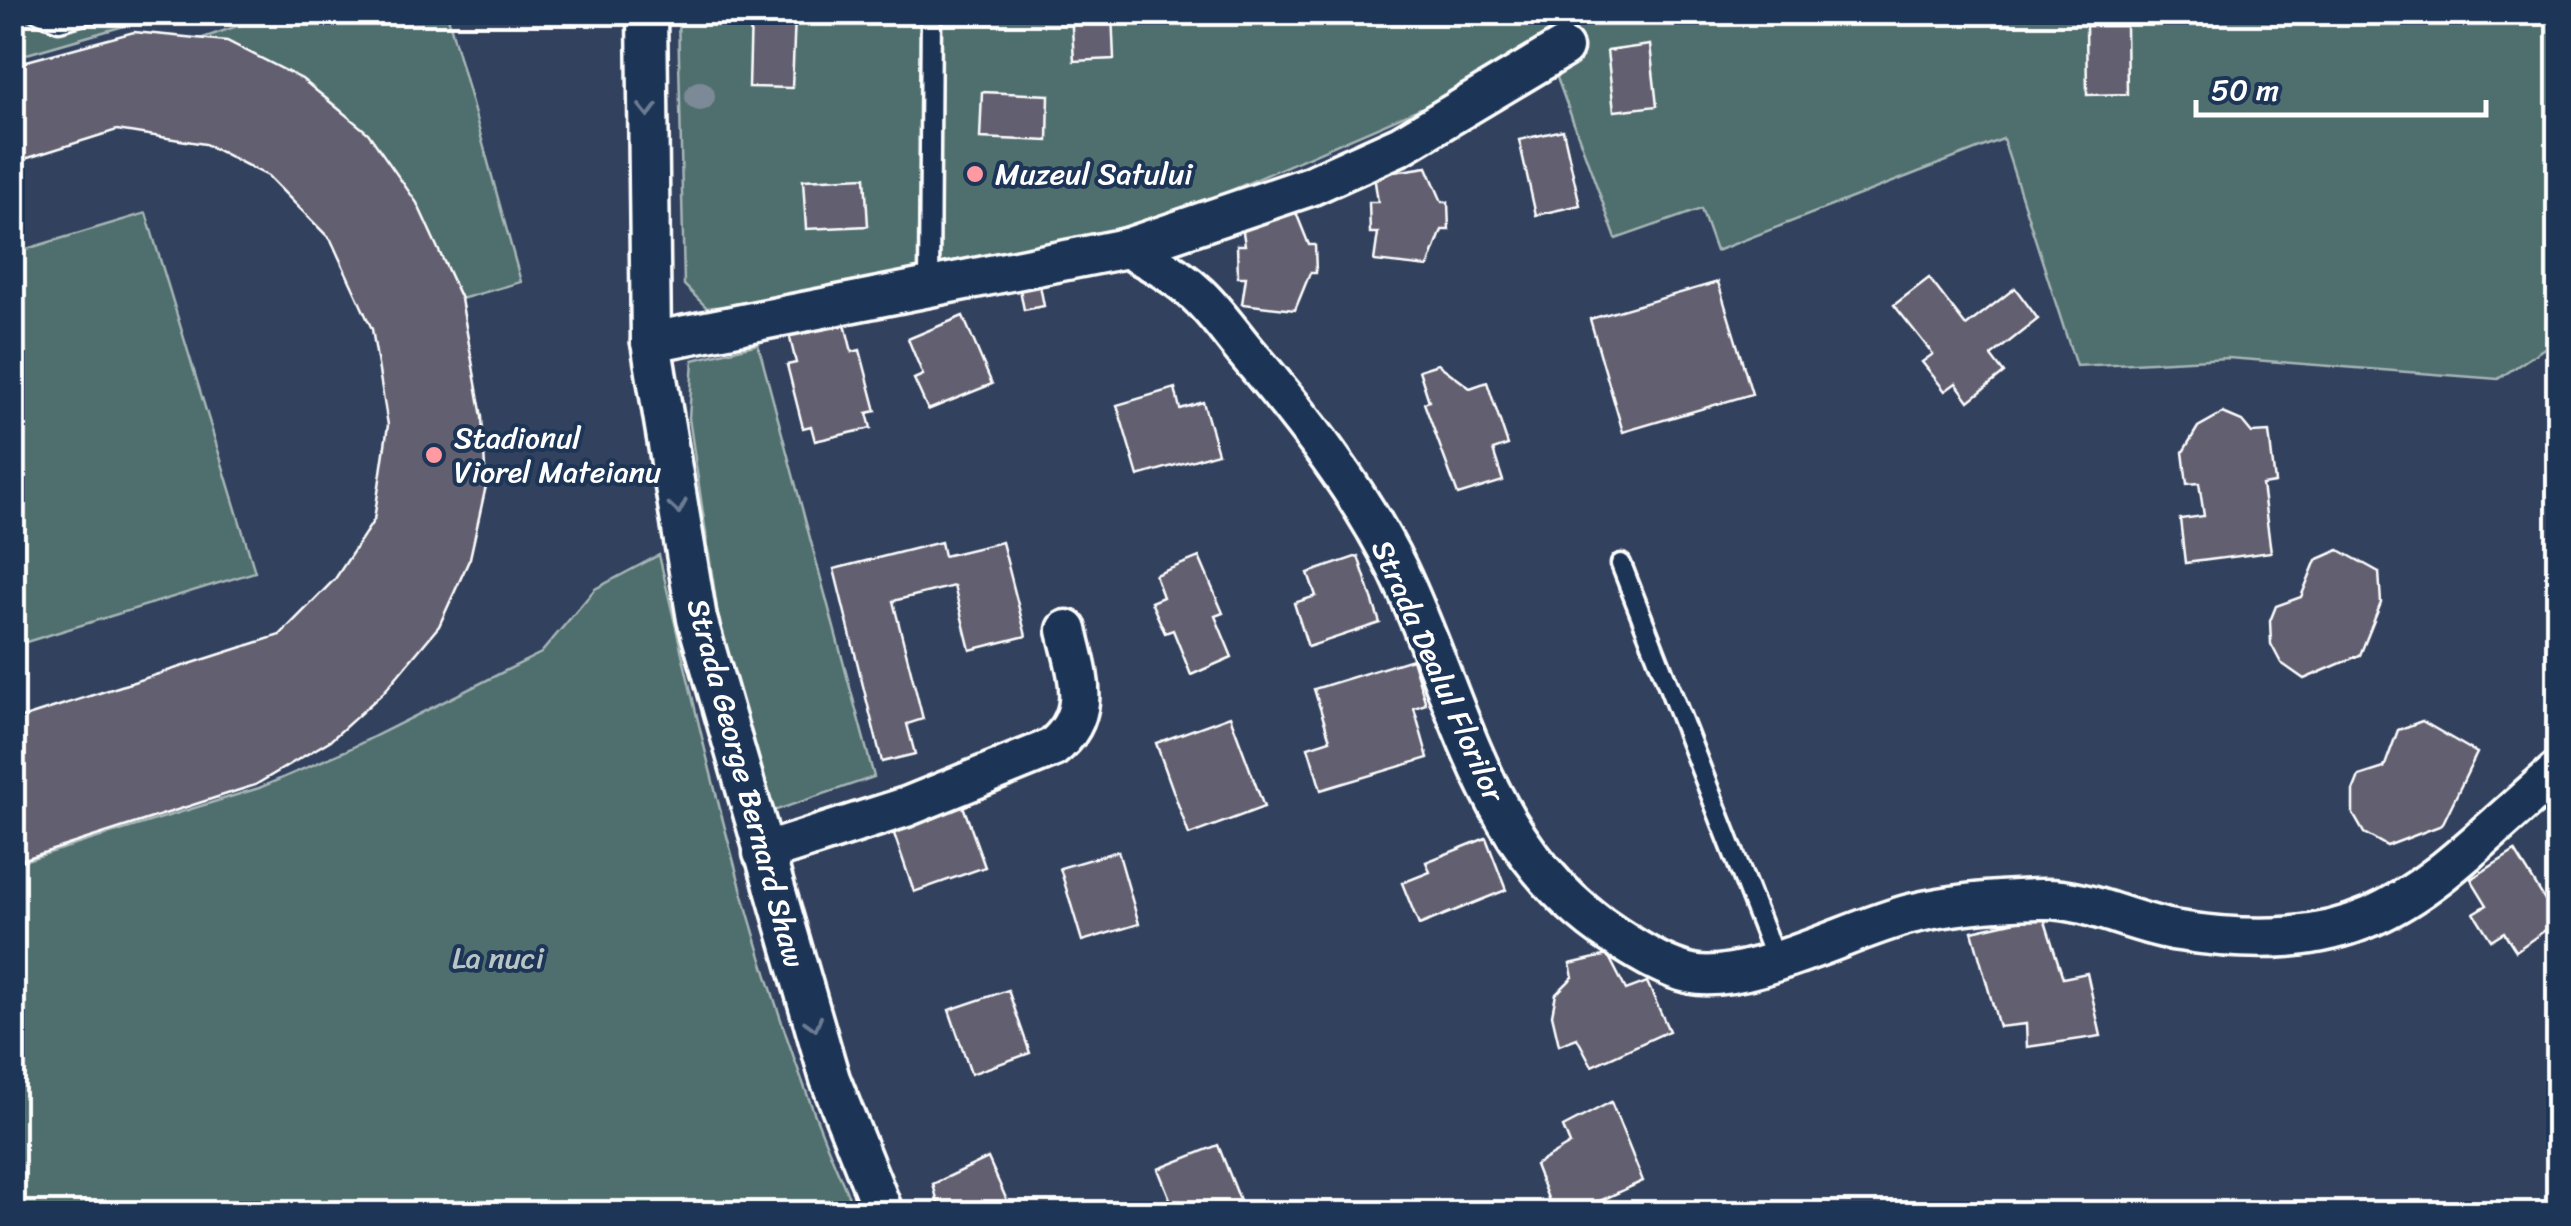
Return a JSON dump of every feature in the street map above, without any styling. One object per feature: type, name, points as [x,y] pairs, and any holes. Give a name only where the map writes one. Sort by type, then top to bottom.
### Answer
[{"type":"street","points":[[647,12],[650,342],[1127,248],[1294,192],[1401,145],[1563,48]]},
{"type":"street","name":"Strada Dealul Florilor","points":[[1127,248],[1198,295],[1290,404],[1370,521],[1420,620],[1474,757],[1518,842],[1548,883],[1576,911],[1650,959],[1695,975],[1730,974],[1911,914],[2048,898],[2146,926],[2207,936],[2272,941],[2332,933],[2374,919],[2415,895],[2558,771]]},
{"type":"street","name":"Strada George Bernard Shaw","points":[[650,342],[697,619],[830,1079],[884,1214]]},
{"type":"street","points":[[763,853],[906,807],[1052,748],[1068,735],[1079,716],[1082,690],[1067,630]]},
{"type":"lane","points":[[38,12],[59,20],[91,12]]},
{"type":"lane","points":[[929,287],[931,12]]},
{"type":"lane","points":[[1621,564],[1775,960]]},
{"type":"green space","points":[[13,13],[169,13],[13,58]]},
{"type":"green space","points":[[275,13],[447,13],[521,282],[461,299],[408,194],[365,134],[339,108],[272,64],[219,42],[200,39]]},
{"type":"green space","name":"Muzeul Satului","points":[[678,13],[2558,13],[2558,339],[2498,379],[2228,358],[2076,366],[2003,139],[1716,251],[1701,209],[1616,239],[1548,53],[1128,235],[801,296],[707,308],[684,285]]},
{"type":"green space","points":[[146,213],[255,572],[13,646],[13,253]]},
{"type":"green space","points":[[758,344],[874,777],[768,813],[718,615],[689,418],[693,360]]},
{"type":"green space","name":"La nuci","points":[[659,555],[741,889],[792,1054],[856,1213],[13,1213],[13,864],[259,788],[345,751],[541,653],[595,589]]},
{"type":"building","points":[[1071,12],[1112,12],[1114,59],[1074,61]]},
{"type":"building","points":[[751,13],[795,15],[792,88],[749,87]]},
{"type":"building","points":[[2086,26],[2126,26],[2127,94],[2087,95]]},
{"type":"building","name":"Stadionul Viorel Mateianu","points":[[134,32],[227,41],[302,79],[368,133],[417,203],[461,299],[482,417],[486,486],[470,558],[439,626],[384,692],[331,740],[255,785],[12,863],[12,721],[280,635],[335,579],[374,520],[388,425],[372,329],[331,240],[268,176],[205,144],[117,130],[12,163],[12,65]]},
{"type":"building","points":[[1650,45],[1657,106],[1614,111],[1607,51]]},
{"type":"building","points":[[982,92],[1049,95],[1048,141],[980,138]]},
{"type":"building","points":[[1563,130],[1580,205],[1536,215],[1519,140]]},
{"type":"building","points":[[1427,167],[1442,202],[1448,202],[1449,230],[1442,230],[1428,267],[1374,261],[1378,233],[1370,233],[1369,202],[1378,202],[1374,175]]},
{"type":"building","points":[[865,177],[868,226],[806,229],[803,180]]},
{"type":"building","points":[[1295,210],[1309,245],[1315,245],[1316,273],[1310,273],[1295,310],[1242,304],[1246,277],[1238,277],[1237,245],[1245,245],[1241,219]]},
{"type":"building","points":[[1038,275],[1044,306],[1024,310],[1018,279]]},
{"type":"building","points":[[1929,278],[1966,326],[2015,288],[2038,319],[1991,356],[2004,373],[1969,401],[1956,383],[1945,391],[1922,362],[1933,354],[1894,305]]},
{"type":"building","points":[[1718,282],[1752,394],[1623,432],[1590,319]]},
{"type":"building","points":[[963,316],[992,384],[928,410],[914,379],[923,375],[908,339]]},
{"type":"building","points":[[844,320],[852,352],[860,350],[876,411],[867,413],[871,428],[815,441],[811,426],[803,428],[787,365],[796,363],[789,334]]},
{"type":"building","points":[[1438,364],[1470,388],[1487,382],[1508,445],[1493,450],[1503,481],[1458,495],[1424,403],[1429,401],[1419,370]]},
{"type":"building","points":[[1175,388],[1180,409],[1203,402],[1218,453],[1138,476],[1117,405]]},
{"type":"building","points":[[2223,413],[2242,421],[2252,433],[2269,432],[2275,483],[2262,485],[2271,552],[2185,563],[2180,519],[2204,516],[2199,483],[2187,484],[2183,452],[2198,427]]},
{"type":"building","points":[[941,542],[944,556],[1002,542],[1026,636],[970,650],[954,586],[893,601],[923,719],[907,724],[915,754],[882,762],[834,569]]},
{"type":"building","points":[[2339,550],[2379,572],[2381,603],[2360,655],[2304,679],[2281,663],[2271,644],[2270,621],[2276,606],[2301,597],[2316,560]]},
{"type":"building","points":[[1358,556],[1380,623],[1308,647],[1294,603],[1316,596],[1308,573]]},
{"type":"building","points":[[1199,557],[1223,613],[1215,616],[1232,657],[1191,675],[1173,630],[1165,633],[1151,602],[1163,597],[1155,575]]},
{"type":"building","points":[[1412,659],[1426,704],[1414,708],[1428,758],[1321,790],[1308,747],[1330,740],[1314,689]]},
{"type":"building","points":[[1230,716],[1264,807],[1189,835],[1156,743]]},
{"type":"building","points":[[2422,721],[2477,753],[2442,825],[2387,846],[2364,833],[2353,814],[2353,791],[2359,776],[2384,768],[2398,730]]},
{"type":"building","points":[[962,803],[985,867],[914,892],[892,828]]},
{"type":"building","points":[[1486,838],[1506,890],[1419,925],[1402,883],[1430,872],[1426,862]]},
{"type":"building","points":[[1118,851],[1139,924],[1082,941],[1060,868]]},
{"type":"building","points":[[2515,851],[2558,921],[2516,951],[2504,932],[2491,940],[2474,913],[2487,905],[2471,879]]},
{"type":"building","points":[[2043,915],[2063,978],[2087,973],[2101,1036],[2027,1047],[2026,1024],[1999,1027],[1972,931]]},
{"type":"building","points":[[1608,955],[1626,990],[1647,982],[1669,1031],[1592,1066],[1577,1038],[1559,1045],[1552,1015],[1556,994],[1573,977],[1570,964]]},
{"type":"building","points":[[1008,990],[1030,1053],[971,1074],[949,1010]]},
{"type":"building","points":[[1611,1102],[1643,1181],[1572,1214],[1554,1214],[1535,1165],[1570,1144],[1563,1127]]},
{"type":"building","points":[[1218,1145],[1242,1205],[1221,1214],[1176,1214],[1158,1169]]},
{"type":"building","points":[[988,1158],[1013,1214],[941,1214],[933,1184]]},
{"type":"place","name":"Muzeul Satului","points":[[975,174]]},
{"type":"place","name":"Stadionul Viorel Mateianu","points":[[434,455]]}]
